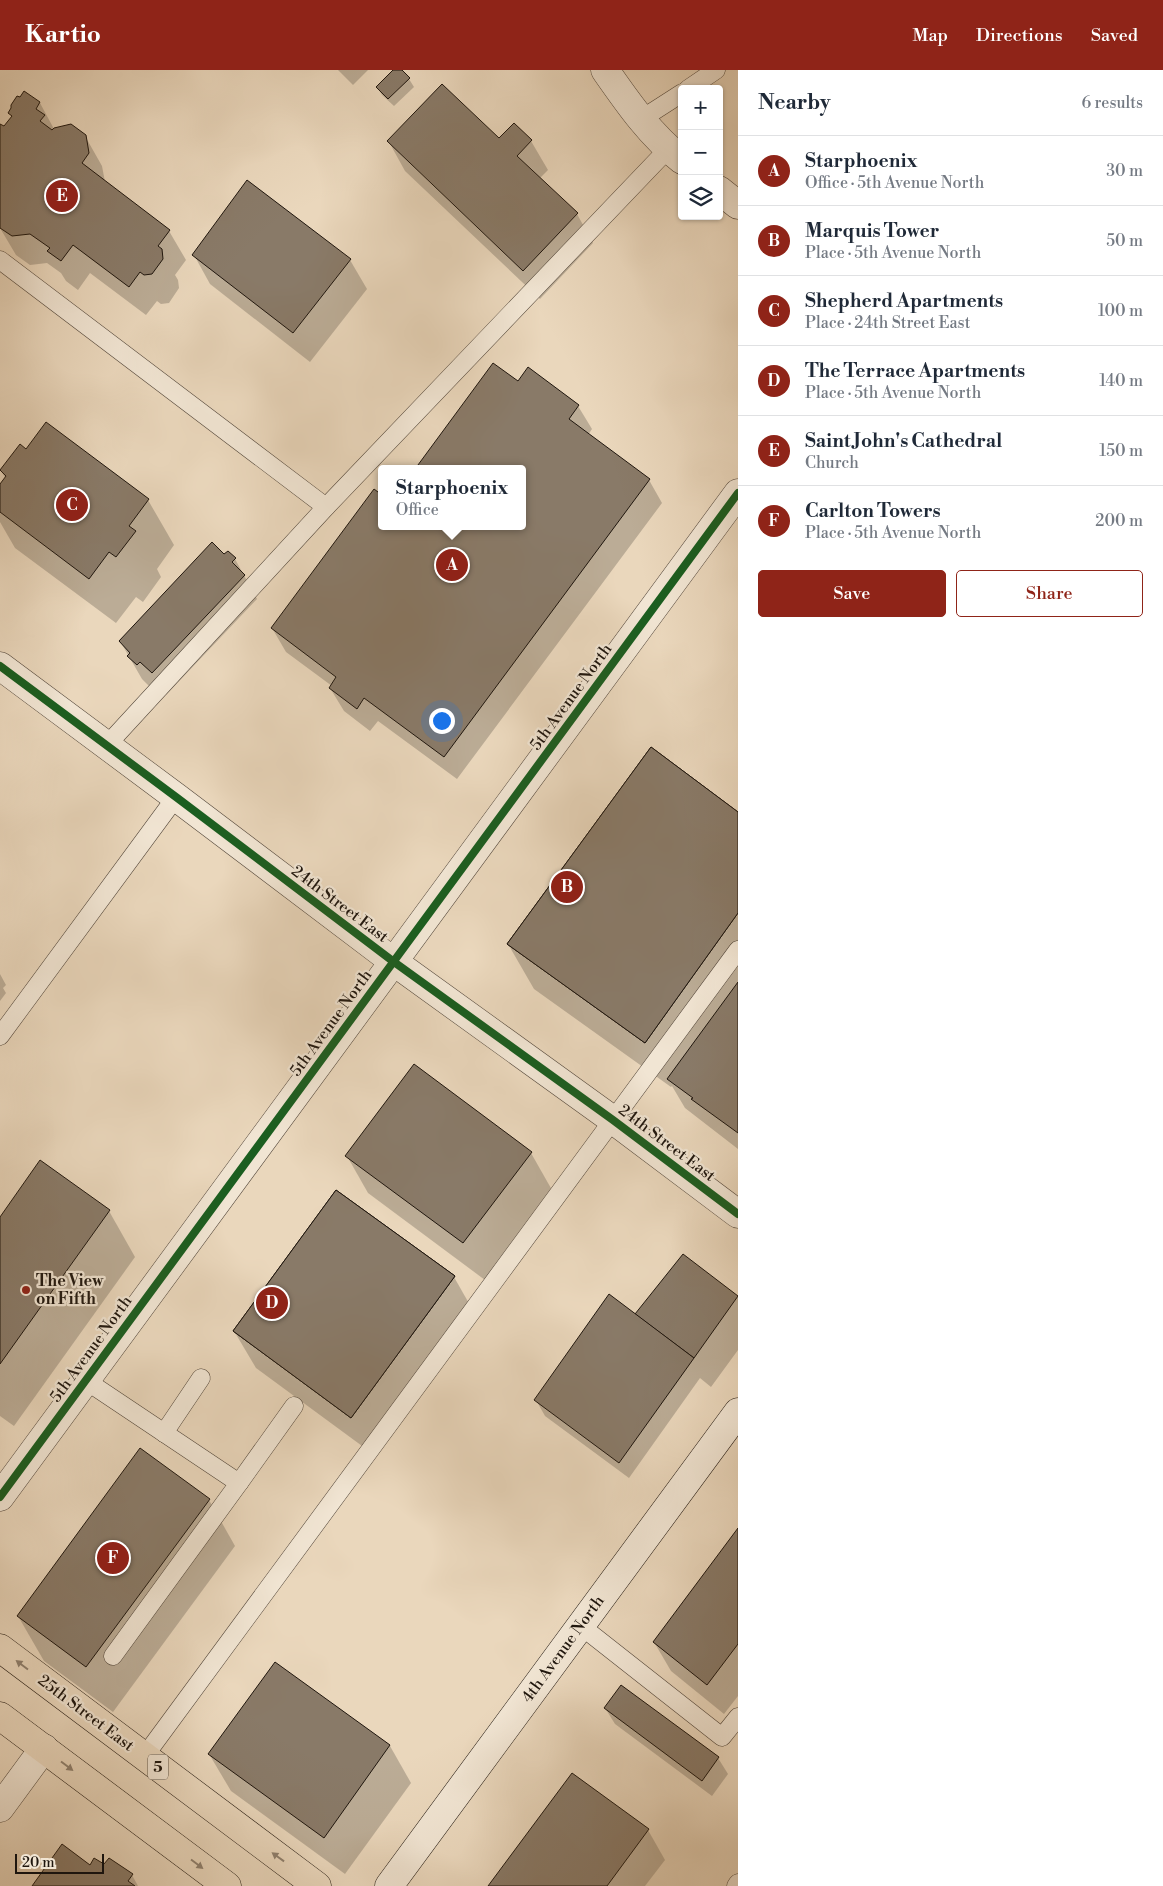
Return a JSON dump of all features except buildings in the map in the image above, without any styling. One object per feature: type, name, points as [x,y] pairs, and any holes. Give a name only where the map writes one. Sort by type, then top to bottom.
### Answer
[{"type":"main road","name":"25th Street East","points":[[0,1648],[317,1886]]},
{"type":"main road","points":[[0,1716],[221,1884]]},
{"type":"street","points":[[605,70],[640,120],[675,155]]},
{"type":"street","points":[[723,193],[738,205]]},
{"type":"street","name":"5th Avenue North","points":[[0,1497],[738,493]]},
{"type":"street","name":"24th Street East","points":[[0,666],[394,962],[613,1120],[738,1214]]},
{"type":"street","name":"4th Avenue North","points":[[389,1886],[738,1412]]},
{"type":"street","points":[[0,1808],[44,1748]]},
{"type":"lane","points":[[694,85],[716,70]]},
{"type":"lane","points":[[640,120],[678,96]]},
{"type":"lane","points":[[107,745],[326,508],[675,155]]},
{"type":"lane","points":[[0,260],[326,508]]},
{"type":"lane","points":[[0,1036],[176,797]]},
{"type":"lane","points":[[144,1756],[738,950]]},
{"type":"lane","points":[[164,1433],[200,1378]]},
{"type":"lane","points":[[85,1380],[239,1483]]},
{"type":"lane","points":[[113,1656],[294,1406]]},
{"type":"lane","points":[[581,1626],[722,1737],[738,1717]]},
{"type":"cycle path","points":[[0,1497],[738,493]]},
{"type":"cycle path","points":[[0,666],[394,962],[613,1120],[738,1214]]},
{"type":"place","name":"Saint John's Cathedral","points":[[62,196]]},
{"type":"place","name":"Shepherd Apartments","points":[[72,505]]},
{"type":"place","name":"Starphoenix","points":[[452,565]]},
{"type":"place","name":"Marquis Tower","points":[[567,887]]},
{"type":"place","name":"The View on Fifth","points":[[26,1290]]},
{"type":"place","name":"The Terrace Apartments","points":[[272,1303]]},
{"type":"place","name":"Carlton Towers","points":[[113,1558]]}]
